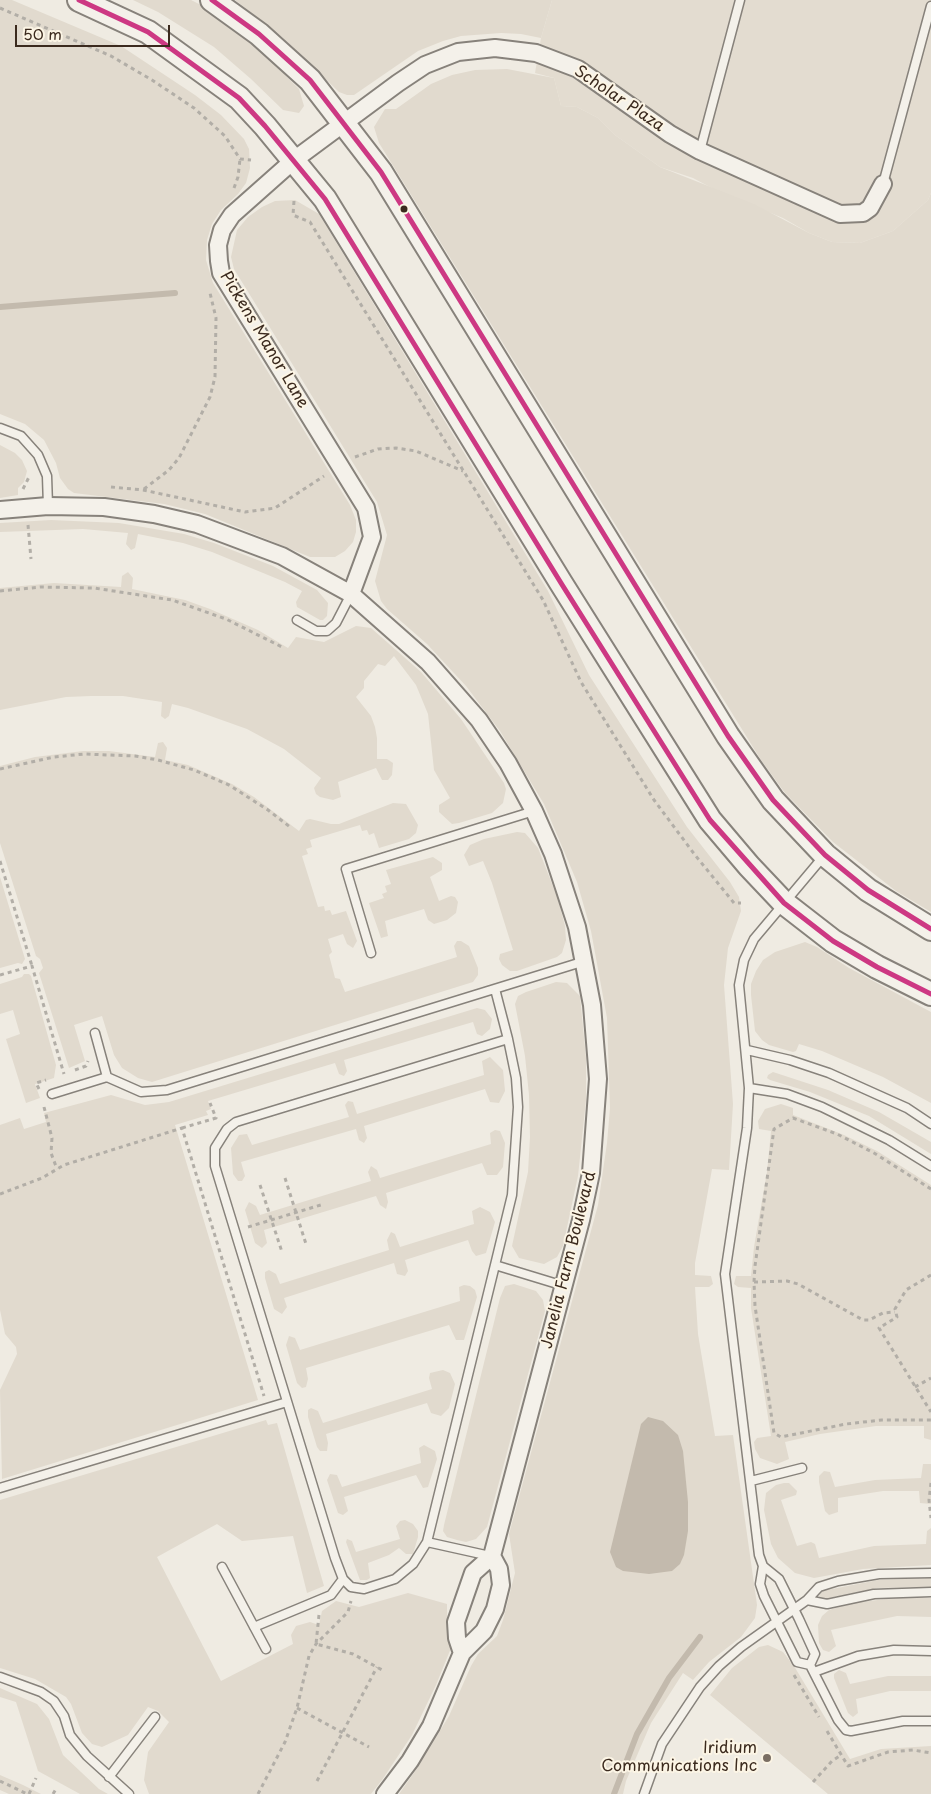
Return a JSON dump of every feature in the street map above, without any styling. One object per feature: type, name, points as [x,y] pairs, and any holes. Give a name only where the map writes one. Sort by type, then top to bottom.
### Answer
[{"type":"main road","points":[[79,0],[148,32],[239,98],[294,160],[325,199],[688,787],[721,833],[784,903],[841,945],[877,968],[931,994]]},
{"type":"main road","points":[[212,0],[259,34],[310,80],[381,172],[728,736],[773,800],[825,855],[868,890],[931,929]]},
{"type":"street","name":"Scholar Plaza","points":[[344,122],[398,83],[432,63],[458,52],[495,48],[509,49],[536,53],[578,69],[670,134],[700,151],[840,214],[857,214],[870,208],[883,184]]},
{"type":"street","name":"Pickens Manor Lane","points":[[344,122],[294,160],[232,215],[222,230],[218,245],[221,273],[366,508],[372,537],[351,594]]},
{"type":"street","name":"Janelia Farm Boulevard","points":[[0,510],[48,506],[104,507],[198,524],[282,556],[351,594],[408,641],[479,720],[508,763],[534,811],[568,896],[585,961],[597,1046],[598,1108],[591,1173],[564,1286],[492,1556]]},
{"type":"street","points":[[385,1794],[410,1761],[431,1726],[462,1653],[484,1631],[495,1609],[501,1585],[499,1569],[492,1556],[472,1573],[460,1608],[456,1622],[457,1638],[462,1653]]},
{"type":"lane","points":[[700,151],[740,0]]},
{"type":"lane","points":[[883,184],[931,6]]},
{"type":"lane","points":[[0,428],[21,436],[38,455],[46,476],[48,506]]},
{"type":"lane","points":[[297,620],[316,631],[327,631],[336,623],[351,594]]},
{"type":"lane","points":[[371,953],[346,869],[534,811]]},
{"type":"lane","points":[[825,855],[754,939],[744,960],[739,985],[747,1050],[749,1088],[742,1172],[725,1274],[758,1548],[764,1566],[760,1584],[797,1662],[812,1668],[858,1656],[894,1650],[931,1651]]},
{"type":"lane","points":[[52,1094],[107,1077],[141,1092],[167,1090],[585,961]]},
{"type":"lane","points":[[496,988],[508,1039],[516,1078],[518,1107],[516,1160],[512,1195],[426,1542],[413,1564],[395,1579],[364,1589],[351,1587],[343,1579],[213,1156],[217,1143],[227,1129],[236,1122],[508,1039]]},
{"type":"lane","points":[[95,1033],[107,1077]]},
{"type":"lane","points":[[747,1050],[790,1060],[829,1073],[899,1105],[931,1124]]},
{"type":"lane","points":[[749,1088],[787,1094],[830,1111],[889,1140],[931,1166]]},
{"type":"lane","points":[[495,1264],[564,1286]]},
{"type":"lane","points":[[0,1488],[288,1402]]},
{"type":"lane","points":[[751,1481],[802,1468]]},
{"type":"lane","points":[[426,1542],[492,1556]]},
{"type":"lane","points":[[764,1566],[777,1576],[794,1608],[815,1654],[812,1668],[838,1720],[849,1732],[902,1722],[931,1722]]},
{"type":"lane","points":[[222,1567],[266,1649]]},
{"type":"lane","points":[[644,1794],[662,1744],[700,1687],[718,1666],[776,1621],[808,1600],[820,1587],[838,1581],[879,1574],[931,1573]]},
{"type":"lane","points":[[254,1627],[331,1595],[343,1579]]},
{"type":"lane","points":[[808,1600],[827,1604],[874,1594],[931,1592]]},
{"type":"lane","points":[[0,1678],[41,1692],[54,1701],[64,1716],[70,1735],[87,1756],[128,1794]]},
{"type":"lane","points":[[108,1776],[155,1717]]},
{"type":"path","points":[[0,8],[110,56],[152,80],[194,108],[225,136],[240,159],[238,177],[229,193]]},
{"type":"path","points":[[240,159],[250,160]]},
{"type":"path","points":[[294,201],[293,215],[310,222],[543,600],[582,682],[654,800],[694,855],[734,903],[741,903]]},
{"type":"path","points":[[144,490],[169,470],[179,458],[210,397],[215,377],[216,318],[208,287]]},
{"type":"path","points":[[109,487],[144,490],[245,512],[275,508],[357,456],[378,449],[416,450],[464,472]]},
{"type":"path","points":[[29,466],[30,479],[20,491],[47,489]]},
{"type":"path","points":[[0,591],[41,588],[94,588],[172,600],[226,618],[284,648]]},
{"type":"path","points":[[0,769],[76,754],[143,757],[178,765],[229,785],[268,810],[290,827]]},
{"type":"path","points":[[0,861],[64,1074]]},
{"type":"path","points":[[0,976],[32,966]]},
{"type":"path","points":[[0,1194],[34,1182],[64,1165],[216,1118],[210,1103]]},
{"type":"path","points":[[931,1189],[874,1153],[837,1134],[793,1118],[774,1129],[754,1282],[755,1306],[774,1433],[781,1437],[846,1424],[882,1420],[931,1420]]},
{"type":"path","points":[[182,1128],[268,1408]]},
{"type":"path","points":[[285,1178],[306,1244]]},
{"type":"path","points":[[260,1185],[282,1252]]},
{"type":"path","points":[[215,1237],[324,1204]]},
{"type":"path","points":[[931,1275],[906,1290],[899,1298],[895,1312],[897,1317],[879,1328],[931,1412]]},
{"type":"path","points":[[754,1282],[787,1281],[798,1284],[863,1320],[868,1320],[883,1313],[895,1312]]},
{"type":"path","points":[[915,1387],[931,1378]]},
{"type":"path","points":[[931,1482],[929,1500],[931,1518]]},
{"type":"path","points":[[258,1794],[285,1742],[297,1708],[309,1656],[316,1644],[348,1612],[351,1605],[351,1587]]},
{"type":"path","points":[[316,1644],[320,1610],[331,1595]]},
{"type":"path","points":[[316,1644],[353,1654],[384,1671]]},
{"type":"path","points":[[317,1780],[377,1667]]},
{"type":"path","points":[[297,1708],[369,1747]]},
{"type":"path","points":[[813,1782],[832,1761],[841,1755]]},
{"type":"path","points":[[0,1781],[28,1794],[36,1778]]},
{"type":"path","points":[[53,1794],[56,1789]]},
{"type":"shaded area","points":[[0,0],[12,0],[121,46],[195,95],[221,115],[244,139],[249,149],[250,168],[246,183],[238,194],[221,210],[212,224],[207,240],[206,260],[213,283],[350,505],[356,520],[356,532],[353,542],[345,551],[335,557],[310,557],[205,514],[164,504],[74,493],[68,489],[60,478],[56,463],[44,440],[25,424],[0,414]]},
{"type":"shaded area","points":[[133,0],[191,0],[201,5],[263,53],[299,89],[304,106],[299,113],[283,110],[214,47],[158,12]]},
{"type":"shaded area","points":[[235,0],[552,0],[541,38],[501,33],[461,36],[443,41],[418,51],[354,95],[347,95],[339,92],[283,38]]},
{"type":"shaded area","points":[[552,0],[931,0],[931,193],[928,200],[893,231],[860,243],[832,242],[809,233],[783,218],[721,193],[693,178],[660,167],[615,135],[598,118],[577,107],[561,106],[554,78],[535,73],[541,38]]},
{"type":"shaded area","points":[[507,69],[554,78],[561,106],[577,107],[598,118],[615,135],[660,167],[754,204],[809,233],[832,242],[860,243],[893,231],[928,200],[931,193],[931,912],[896,891],[833,842],[785,793],[761,760],[379,143],[374,127],[385,109],[396,109],[431,84],[452,75],[475,70]]},
{"type":"shaded area","points":[[295,200],[319,214],[548,591],[589,675],[687,827],[730,882],[739,897],[741,911],[728,948],[724,985],[733,1104],[729,1170],[712,1169],[695,1263],[695,1275],[711,1276],[713,1284],[709,1287],[695,1287],[698,1334],[715,1436],[733,1435],[757,1605],[755,1618],[741,1637],[709,1662],[693,1680],[683,1673],[651,1723],[626,1781],[623,1794],[399,1794],[449,1716],[478,1654],[497,1636],[503,1620],[515,1573],[509,1534],[598,1205],[610,1108],[607,1018],[591,931],[577,882],[544,804],[500,731],[466,686],[427,644],[387,609],[381,601],[375,581],[387,535],[377,502],[234,269],[231,257],[237,230],[248,217],[275,201]]},
{"type":"shaded area","points":[[0,445],[15,453],[22,460],[27,471],[24,482],[18,488],[18,495],[0,498]]},
{"type":"shaded area","points":[[51,520],[119,523],[184,534],[214,543],[273,566],[317,590],[328,603],[327,616],[320,620],[297,607],[296,602],[302,591],[285,582],[212,552],[183,543],[138,534],[135,548],[131,550],[126,544],[128,533],[83,529],[0,532],[0,523]]},
{"type":"shaded area","points":[[128,572],[133,578],[132,589],[185,600],[210,609],[258,630],[288,648],[296,637],[324,642],[356,626],[371,628],[421,672],[461,719],[504,783],[506,789],[503,803],[492,813],[452,824],[439,812],[439,805],[450,798],[434,770],[428,714],[416,685],[394,656],[385,666],[378,664],[364,681],[364,688],[356,697],[371,716],[375,727],[377,759],[387,759],[393,763],[392,775],[388,780],[382,780],[376,768],[338,782],[341,797],[333,800],[316,794],[314,788],[321,778],[284,749],[247,729],[188,708],[172,704],[169,716],[165,719],[161,716],[162,702],[123,696],[91,696],[66,697],[0,710],[0,588],[54,583],[121,587],[122,576]]},
{"type":"shaded area","points":[[163,742],[167,748],[165,760],[188,765],[232,784],[254,797],[299,831],[306,820],[339,824],[393,803],[406,804],[418,825],[416,833],[409,839],[379,848],[374,833],[369,835],[367,830],[362,831],[360,825],[310,840],[312,847],[306,849],[308,854],[302,856],[318,907],[324,906],[325,911],[330,910],[332,915],[346,911],[357,941],[353,948],[347,944],[343,934],[328,939],[332,952],[329,955],[335,978],[340,979],[345,992],[457,957],[454,946],[457,941],[461,941],[469,946],[478,968],[478,975],[473,982],[152,1082],[138,1078],[122,1068],[114,1055],[102,1016],[74,1025],[85,1061],[69,1068],[39,973],[43,968],[40,959],[36,956],[0,843],[0,766],[35,757],[83,751],[109,751],[155,757],[158,743]]},
{"type":"shaded area","points":[[517,832],[525,833],[538,848],[558,899],[565,926],[566,940],[562,953],[557,957],[517,971],[510,971],[502,965],[499,959],[500,954],[513,950],[492,883],[483,861],[469,866],[464,855],[470,845],[484,839]]},
{"type":"shaded area","points":[[433,857],[442,863],[442,870],[430,877],[439,901],[451,896],[455,897],[458,902],[456,913],[447,920],[434,924],[428,920],[424,909],[385,921],[388,936],[381,938],[369,903],[384,898],[382,894],[387,892],[385,886],[391,884],[386,870]]},
{"type":"shaded area","points":[[0,877],[25,959],[22,964],[18,963],[0,968]]},
{"type":"shaded area","points":[[805,942],[931,1012],[931,1103],[883,1077],[822,1051],[799,1044],[796,1051],[793,1052],[769,1045],[762,1040],[755,1031],[751,995],[751,984],[756,971],[763,960],[775,952]]},
{"type":"shaded area","points":[[24,974],[31,976],[56,1065],[54,1078],[35,1084],[40,1098],[26,1103],[6,1039],[20,1034],[13,1010],[0,1014],[0,984],[22,977]]},
{"type":"shaded area","points":[[556,982],[567,983],[580,996],[586,1058],[586,1100],[578,1176],[563,1246],[557,1257],[544,1264],[519,1258],[512,1246],[528,1172],[530,1137],[529,1095],[525,1056],[515,1004],[518,996]]},
{"type":"shaded area","points":[[477,1008],[485,1010],[492,1019],[490,1029],[482,1036],[477,1034],[473,1022],[344,1060],[347,1071],[344,1076],[339,1074],[335,1063],[208,1101],[211,1109],[206,1111],[208,1115],[175,1125],[258,1400],[2,1479],[0,1390],[17,1354],[16,1347],[5,1334],[0,1310],[0,1125],[20,1118],[24,1129],[46,1122],[44,1113],[111,1095],[145,1105],[169,1102]]},
{"type":"shaded area","points":[[490,1057],[503,1070],[505,1091],[499,1103],[490,1102],[485,1089],[364,1126],[367,1138],[364,1143],[359,1140],[356,1129],[241,1162],[245,1176],[242,1181],[238,1181],[233,1174],[231,1148],[239,1135],[247,1134],[252,1145],[349,1117],[345,1105],[348,1101],[353,1102],[357,1114],[484,1075],[482,1061]]},
{"type":"shaded area","points":[[773,1072],[828,1090],[879,1112],[931,1142],[931,1154],[869,1116],[810,1092],[767,1078]]},
{"type":"shaded area","points":[[781,1104],[793,1108],[793,1115],[844,1135],[877,1151],[931,1185],[931,1440],[924,1438],[924,1426],[876,1426],[820,1434],[785,1442],[789,1459],[777,1464],[760,1458],[755,1449],[754,1442],[757,1438],[771,1436],[751,1308],[751,1288],[738,1287],[734,1284],[736,1276],[751,1276],[767,1172],[771,1131],[759,1129],[758,1121],[765,1109]]},
{"type":"shaded area","points":[[495,1130],[500,1131],[505,1143],[503,1167],[497,1175],[487,1175],[482,1163],[386,1193],[388,1202],[386,1209],[380,1205],[376,1196],[264,1230],[267,1243],[262,1248],[255,1243],[245,1210],[249,1202],[256,1206],[260,1215],[371,1181],[368,1172],[371,1166],[377,1170],[380,1178],[491,1144],[490,1133]]},
{"type":"shaded area","points":[[480,1207],[490,1212],[495,1222],[486,1253],[476,1256],[468,1240],[405,1260],[408,1271],[405,1276],[397,1274],[394,1263],[284,1298],[287,1307],[282,1314],[274,1309],[265,1278],[265,1272],[269,1270],[276,1274],[280,1284],[389,1250],[387,1240],[391,1232],[395,1234],[400,1247],[474,1224],[472,1211]]},
{"type":"shaded area","points":[[514,1284],[536,1291],[543,1300],[545,1311],[487,1527],[476,1539],[466,1542],[447,1537],[443,1531],[444,1525],[500,1298],[505,1286]]},
{"type":"shaded area","points":[[464,1285],[470,1286],[475,1290],[477,1297],[464,1340],[456,1340],[449,1325],[306,1368],[308,1379],[306,1387],[302,1388],[297,1383],[286,1345],[289,1336],[295,1338],[300,1350],[460,1301],[459,1287]]},
{"type":"shaded area","points":[[443,1370],[450,1373],[455,1384],[449,1408],[441,1416],[431,1413],[427,1403],[326,1434],[327,1451],[320,1451],[317,1447],[308,1417],[308,1410],[311,1408],[318,1411],[323,1423],[432,1389],[429,1378],[430,1373]]},
{"type":"shaded area","points":[[648,1417],[663,1421],[678,1435],[683,1451],[688,1502],[688,1531],[684,1555],[680,1564],[672,1571],[649,1574],[623,1571],[616,1567],[610,1552],[641,1424]]},
{"type":"shaded area","points":[[266,1420],[268,1425],[277,1423],[324,1586],[307,1593],[293,1536],[242,1541],[217,1524],[157,1557],[221,1681],[293,1644],[291,1635],[296,1626],[310,1622],[319,1625],[322,1611],[336,1601],[359,1607],[408,1593],[447,1604],[447,1629],[451,1648],[412,1735],[371,1794],[149,1794],[144,1780],[148,1752],[169,1722],[158,1711],[148,1707],[128,1735],[102,1747],[92,1744],[82,1733],[71,1704],[66,1697],[35,1679],[0,1668],[0,1500]]},
{"type":"shaded area","points":[[424,1445],[435,1451],[437,1459],[428,1487],[423,1488],[416,1475],[344,1497],[348,1511],[343,1515],[338,1513],[327,1480],[330,1474],[337,1475],[342,1487],[421,1463],[419,1448]]},
{"type":"shaded area","points":[[923,1464],[931,1464],[931,1504],[920,1503],[919,1491],[883,1491],[838,1498],[838,1512],[829,1515],[825,1511],[819,1482],[819,1476],[824,1471],[830,1472],[835,1487],[875,1480],[921,1478]]},
{"type":"shaded area","points":[[789,1483],[797,1491],[796,1495],[781,1500],[797,1546],[811,1542],[815,1544],[819,1558],[874,1546],[926,1544],[927,1531],[931,1528],[931,1565],[863,1569],[814,1578],[795,1573],[778,1558],[771,1544],[764,1510],[766,1493],[776,1485]]},
{"type":"shaded area","points":[[405,1520],[413,1524],[418,1531],[413,1554],[406,1554],[399,1548],[389,1555],[368,1563],[370,1578],[360,1580],[346,1542],[347,1539],[352,1541],[356,1552],[400,1539],[396,1526],[400,1521]]},
{"type":"shaded area","points":[[931,1578],[931,1587],[877,1588],[825,1599],[821,1599],[819,1596],[822,1591],[878,1580]]},
{"type":"shaded area","points":[[911,1596],[931,1598],[931,1617],[897,1616],[831,1630],[836,1646],[829,1652],[823,1650],[819,1643],[818,1625],[822,1616],[829,1610],[852,1603]]},
{"type":"shaded area","points":[[768,1645],[783,1652],[794,1666],[850,1759],[881,1749],[931,1746],[931,1794],[828,1794],[710,1695],[732,1668],[759,1647]]},
{"type":"shaded area","points":[[839,1670],[846,1673],[850,1684],[888,1676],[931,1676],[931,1691],[890,1691],[856,1699],[858,1713],[853,1717],[848,1713],[834,1678],[834,1674]]},
{"type":"shaded area","points":[[0,1688],[37,1704],[49,1719],[63,1755],[99,1789],[108,1794],[80,1794],[38,1771],[16,1702],[0,1697]]},
{"type":"shaded area","points":[[0,1775],[41,1794],[9,1794],[0,1790]]},
{"type":"waterway","points":[[0,307],[175,293]]},
{"type":"waterway","points":[[614,1794],[637,1734],[669,1678],[700,1637]]},
{"type":"transit line","points":[[79,0],[148,32],[239,98],[265,126],[325,199],[561,583],[710,820],[784,903],[833,941],[877,967],[931,994]]},
{"type":"transit line","points":[[212,0],[259,34],[310,80],[381,172],[728,736],[773,800],[825,855],[868,890],[931,929]]},
{"type":"place","name":"Iridium Communications Inc","points":[[767,1758]]}]
